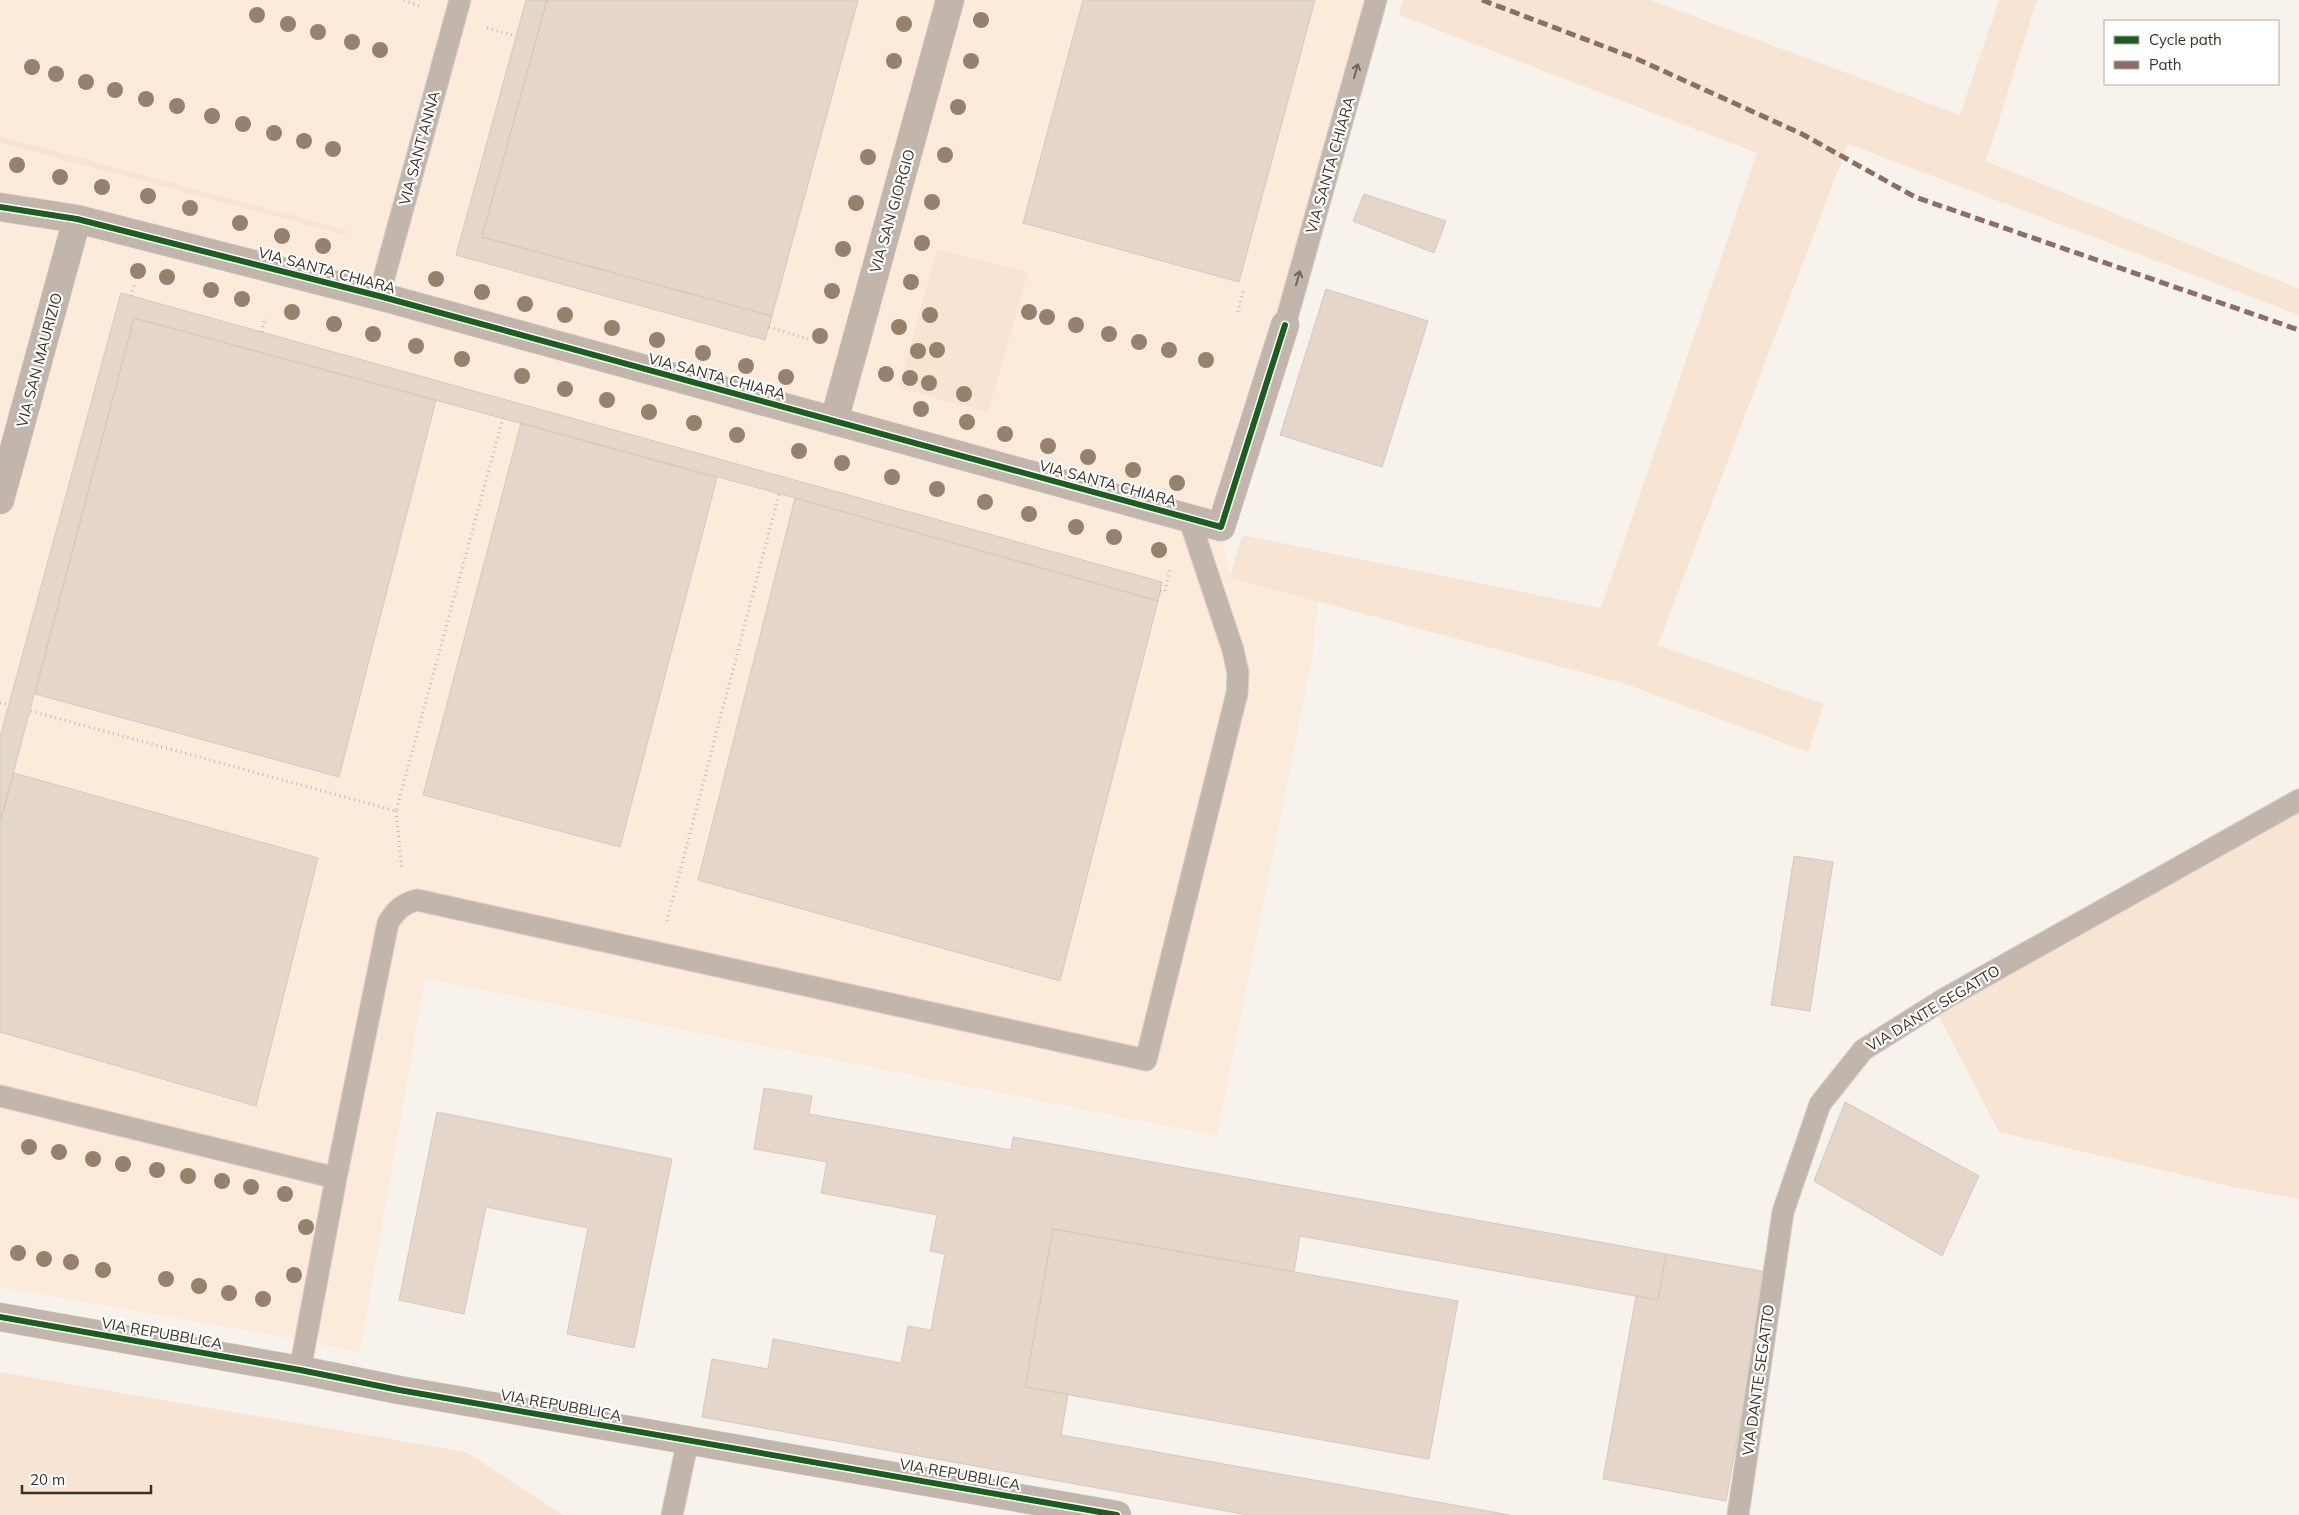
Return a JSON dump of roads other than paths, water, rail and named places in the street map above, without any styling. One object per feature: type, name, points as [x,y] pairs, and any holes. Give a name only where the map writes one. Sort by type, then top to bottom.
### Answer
[{"type":"street","name":"VIA SAN GIORGIO","points":[[834,421],[950,0]]},
{"type":"street","name":"VIA SANTA CHIARA","points":[[0,207],[77,219],[379,296],[1221,527],[1285,325]]},
{"type":"street","name":"VIA SAN MAURIZIO","points":[[0,500],[77,219]]},
{"type":"street","name":"VIA REPUBBLICA","points":[[0,1317],[300,1370],[409,1392],[943,1483],[1117,1515]]},
{"type":"lane","name":"VIA SANT'ANNA","points":[[379,296],[460,0]]},
{"type":"lane","name":"VIA SANTA CHIARA","points":[[1285,325],[1376,0]]},
{"type":"lane","points":[[300,1370],[336,1178],[388,923],[396,910],[406,903],[417,900],[1146,1060],[1238,693],[1238,673],[1233,650],[1188,518]]},
{"type":"lane","name":"VIA DANTE SEGATTO","points":[[1738,1515],[1783,1212],[1820,1104],[1862,1050],[1944,999],[2299,800]]},
{"type":"lane","points":[[0,1096],[336,1178]]},
{"type":"lane","points":[[672,1515],[688,1440]]}]
